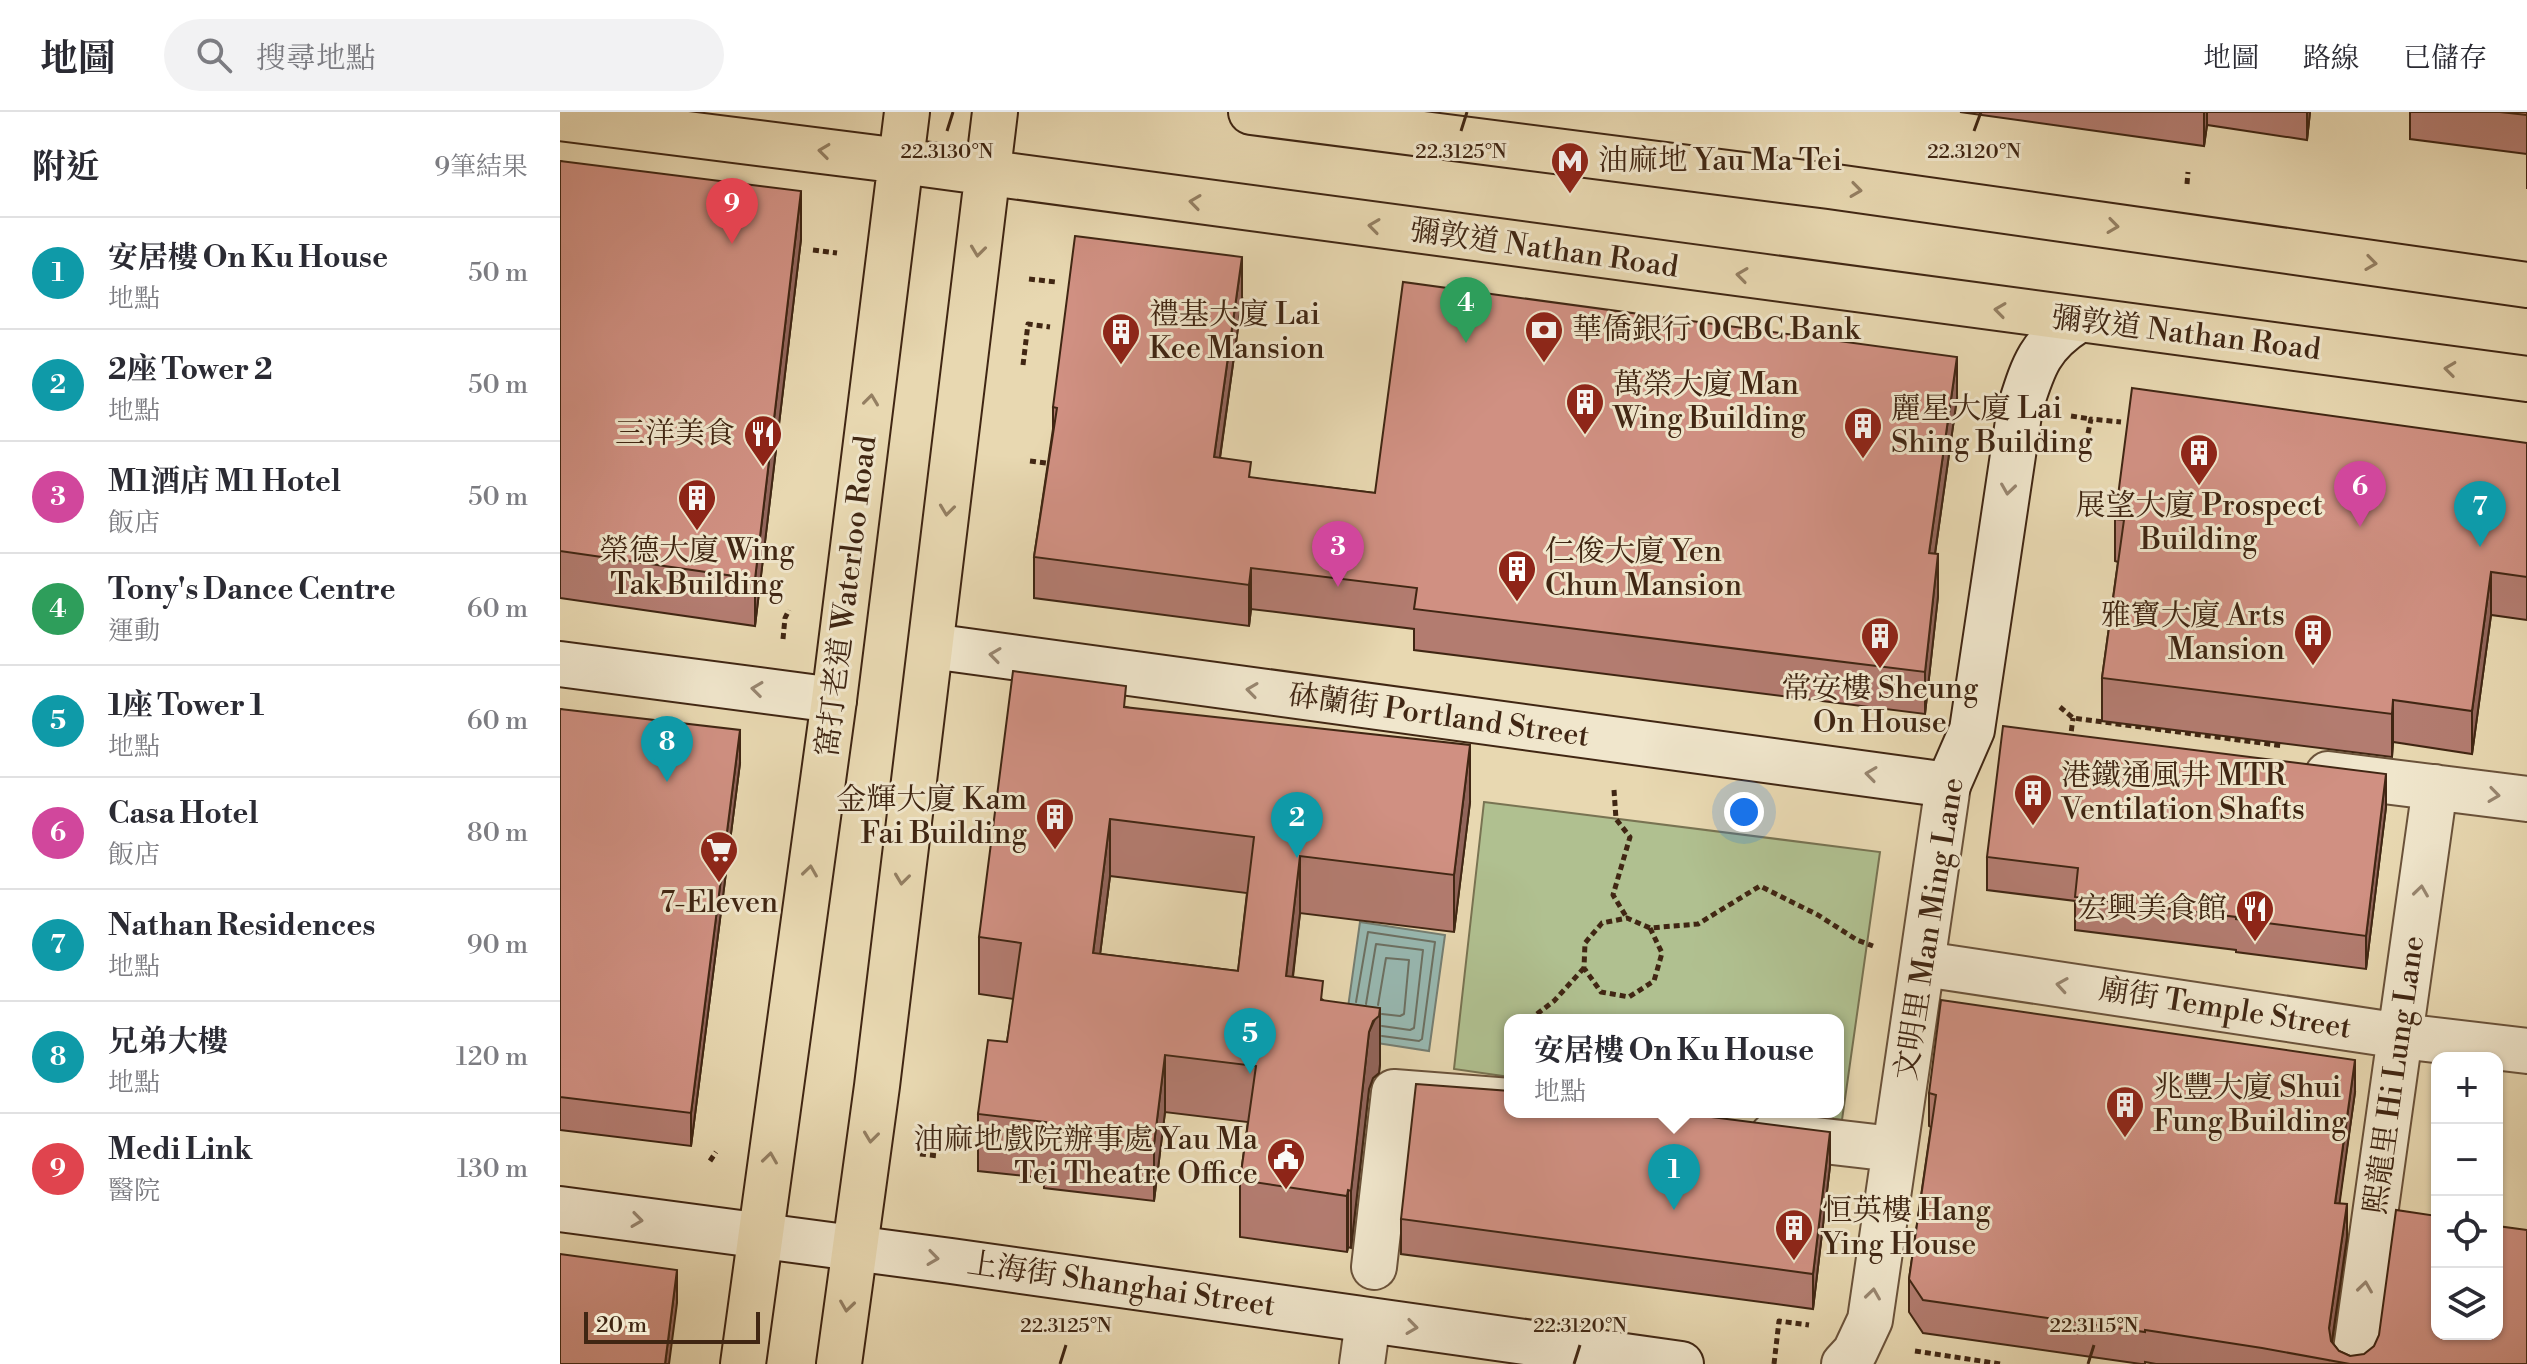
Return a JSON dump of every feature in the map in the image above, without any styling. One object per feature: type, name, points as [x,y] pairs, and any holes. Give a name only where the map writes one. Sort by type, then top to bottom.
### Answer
[{"type":"main road","name":"窩打老道 Waterloo Road","points":[[743,1364],[834,700],[907,112]]},
{"type":"main road","points":[[839,1364],[931,646],[995,112]]},
{"type":"main road","points":[[1251,112],[1390,121],[2527,285]]},
{"type":"main road","name":"彌敦道 Nathan Road","points":[[560,118],[2527,379]]},
{"type":"street","name":"文明里 Man Ming Lane","points":[[1844,1364],[1855,1352],[1870,1320],[1948,785],[1993,732],[2020,408],[2030,373],[2044,349],[2056,334],[2077,321]]},
{"type":"street","name":"砵蘭街 Portland Street","points":[[931,646],[1948,785]]},
{"type":"street","points":[[560,664],[834,700]]},
{"type":"street","points":[[2283,768],[2527,799]]},
{"type":"street","name":"熙龍里 Hi Lung Lane","points":[[2354,1364],[2435,787]]},
{"type":"street","name":"廟街 Temple Street","points":[[1924,964],[2401,1036],[2527,1051]]},
{"type":"street","points":[[1374,1267],[1394,1092],[1504,1101]]},
{"type":"street","points":[[1730,1129],[1893,1149]]},
{"type":"street","name":"上海街 Shanghai Street","points":[[560,1209],[1681,1364]]},
{"type":"street","points":[[1362,1364],[1368,1321]]},
{"type":"path","points":[[813,250],[837,253]]},
{"type":"path","points":[[1023,365],[1028,324],[1050,327]]},
{"type":"path","points":[[2086,443],[2091,419],[2121,422]]},
{"type":"path","points":[[1030,461],[1061,465]]},
{"type":"path","points":[[782,648],[785,618]]},
{"type":"path","points":[[2068,751],[2073,718]]},
{"type":"path","points":[[1614,788],[1616,819],[1630,837],[1613,895],[1627,918]]},
{"type":"path","points":[[1650,928],[1662,953],[1654,981],[1629,997],[1601,992],[1584,968],[1585,943],[1602,923],[1627,918],[1650,928],[1698,924],[1760,886],[1818,915],[1857,940],[1924,964]]},
{"type":"path","points":[[1537,1014],[1554,1001],[1584,968]]},
{"type":"path","points":[[1774,1364],[1779,1321]]},
{"type":"green space","points":[[1484,802],[1880,852],[1844,1106],[1844,1014],[1504,1014],[1504,1076],[1454,1069]]},
{"type":"water","points":[[1360,922],[1445,935],[1429,1051],[1377,1043],[1341,1057]]},
{"type":"building","points":[[2500,112],[2527,112],[2527,115]]},
{"type":"building","points":[[560,161],[801,191],[755,579],[560,551]]},
{"type":"building","points":[[1075,236],[1242,257],[1214,457],[1251,462],[1249,477],[1375,493],[1403,282],[1957,357],[1929,553],[1938,554],[1925,672],[1414,609],[1417,588],[1251,568],[1249,585],[1034,557],[1057,408],[1053,407]]},
{"type":"building","points":[[2132,388],[2527,443],[2527,577],[2491,572],[2472,711],[2393,700],[2392,714],[2102,678],[2124,520],[2115,519]]},
{"type":"building","points":[[1013,671],[1126,686],[1124,707],[1470,745],[1454,875],[1300,856],[1286,976],[1323,981],[1321,1000],[1380,1008],[1379,1016],[1373,1021],[1369,1032],[1351,1191],[1348,1190],[1347,1196],[1240,1180],[1256,1066],[1165,1055],[1154,1144],[1044,1131],[1046,1122],[978,1114],[988,1040],[1007,1042],[1021,943],[979,937]],"holes":[[[1110,819],[1254,837],[1238,971],[1093,953]]]},
{"type":"building","points":[[560,709],[740,730],[691,1113],[560,1097]]},
{"type":"building","points":[[2003,726],[2386,774],[2366,936],[2075,897],[2078,868],[1987,857]]},
{"type":"building","points":[[1941,1000],[2355,1060],[2335,1203],[2347,1204],[2329,1328],[2331,1341],[2339,1351],[2350,1356],[2364,1354],[2374,1346],[2379,1335],[2396,1210],[2431,1215],[2431,1340],[2503,1340],[2503,1227],[2527,1230],[2527,1364],[2350,1364],[2145,1330],[1923,1300],[1909,1279],[1936,1095],[1929,1093]]},
{"type":"building","points":[[1416,1084],[1504,1091],[1504,1118],[1719,1118],[1830,1132],[1813,1274],[1401,1219]]},
{"type":"building","points":[[560,1254],[677,1270],[665,1364],[560,1364]]},
{"type":"place","name":"油麻地 Yau Ma Tei","points":[[1570,195]]},
{"type":"place","name":"Medi Link","points":[[732,244]]},
{"type":"place","name":"Tony's Dance Centre","points":[[1466,343]]},
{"type":"place","name":"華僑銀行 OCBC Bank","points":[[1544,364]]},
{"type":"place","name":"禮基大廈 Lai Kee Mansion","points":[[1121,366]]},
{"type":"place","name":"萬榮大廈 Man Wing Building","points":[[1585,436]]},
{"type":"place","name":"麗星大廈 Lai Shing Building","points":[[1863,460]]},
{"type":"place","name":"三洋美食","points":[[763,468]]},
{"type":"place","name":"展望大廈 Prospect Building","points":[[2199,487]]},
{"type":"place","name":"Casa Hotel","points":[[2360,527]]},
{"type":"place","name":"榮德大廈 Wing Tak Building","points":[[697,532]]},
{"type":"place","name":"Nathan Residences","points":[[2480,547]]},
{"type":"place","name":"M1酒店 M1 Hotel","points":[[1338,587]]},
{"type":"place","name":"仁俊大廈 Yen Chun Mansion","points":[[1517,603]]},
{"type":"place","name":"雅寶大廈 Arts Mansion","points":[[2313,667]]},
{"type":"place","name":"常安樓 Sheung On House","points":[[1880,670]]},
{"type":"place","name":"兄弟大樓","points":[[667,782]]},
{"type":"place","name":"港鐵通風井 MTR Ventilation Shafts","points":[[2033,827]]},
{"type":"place","name":"金輝大廈 Kam Fai Building","points":[[1055,851]]},
{"type":"place","name":"2座 Tower 2","points":[[1297,858]]},
{"type":"place","name":"7-Eleven","points":[[719,884]]},
{"type":"place","name":"宏興美食館","points":[[2255,943]]},
{"type":"place","name":"1座 Tower 1","points":[[1250,1074]]},
{"type":"place","name":"兆豐大廈 Shui Fung Building","points":[[2125,1139]]},
{"type":"place","name":"油麻地戲院辦事處 Yau Ma Tei Theatre Office","points":[[1286,1191]]},
{"type":"place","name":"安居樓 On Ku House","points":[[1674,1210]]},
{"type":"place","name":"恒英樓 Hang Ying House","points":[[1794,1262]]}]
